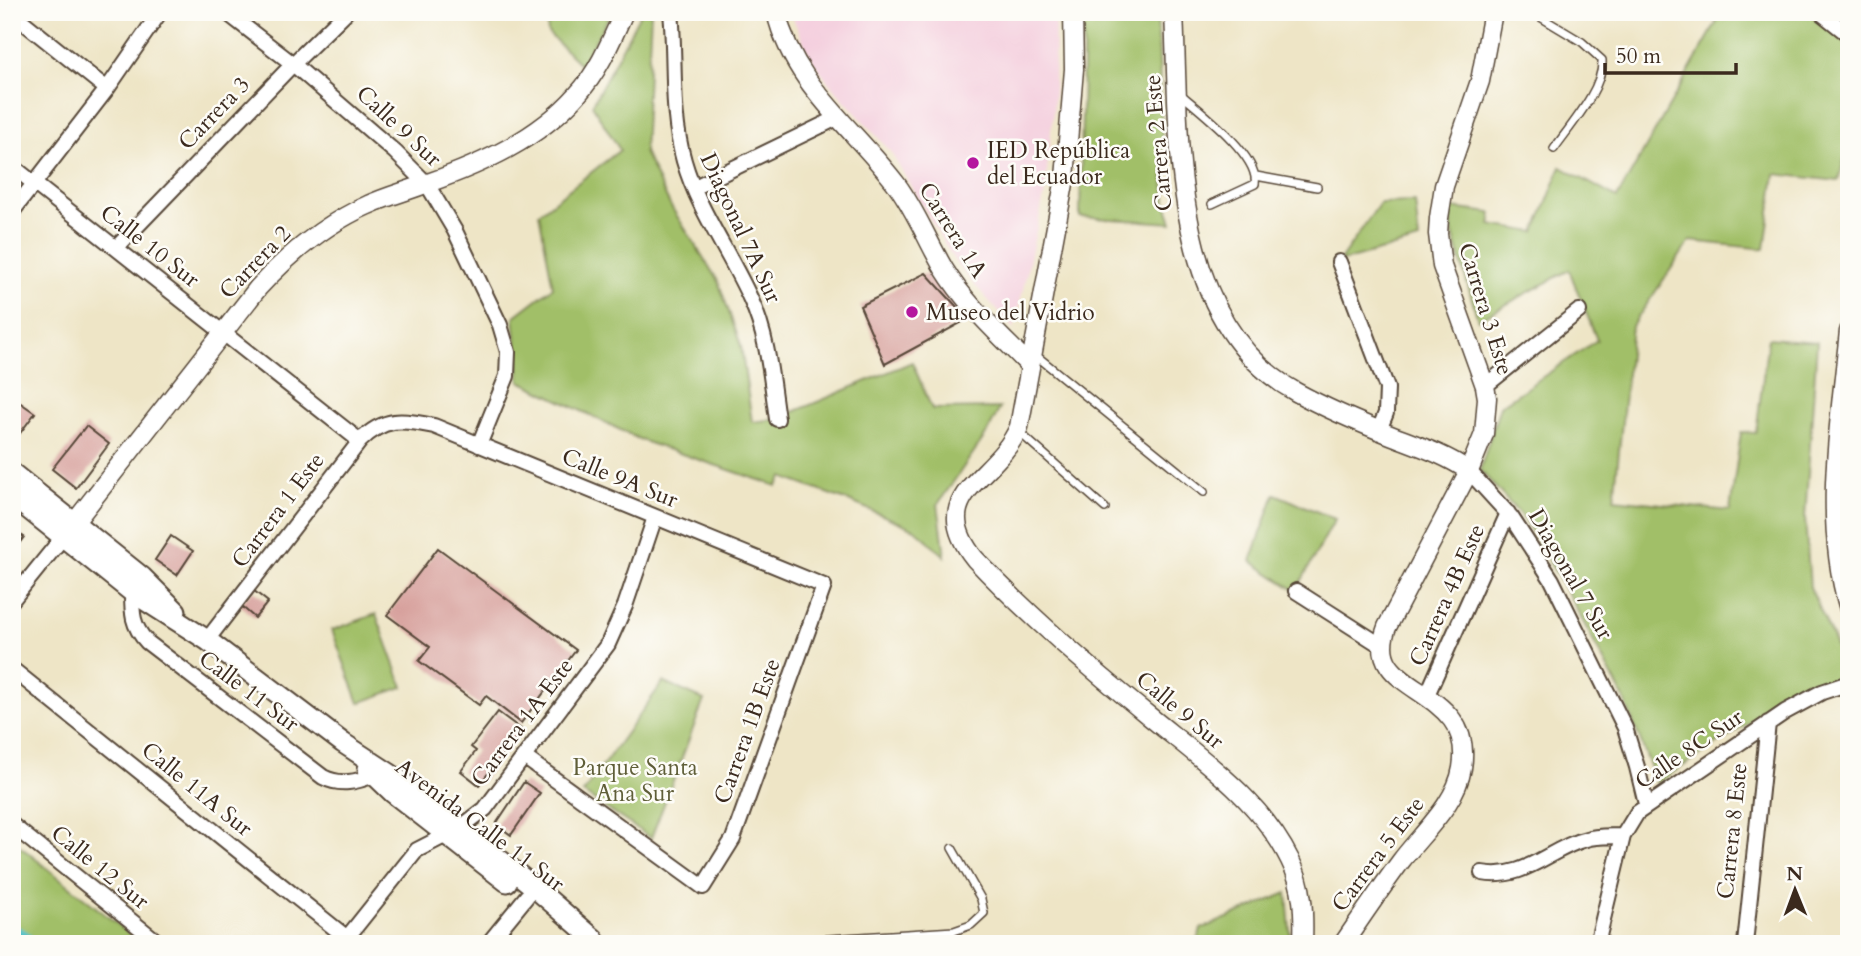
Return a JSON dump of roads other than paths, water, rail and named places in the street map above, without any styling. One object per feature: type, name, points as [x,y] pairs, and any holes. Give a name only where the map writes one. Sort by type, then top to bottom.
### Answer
[{"type":"main road","name":"Avenida Calle 11 Sur","points":[[12,473],[132,592],[207,640],[343,743],[401,781],[527,896],[598,941]]},
{"type":"main road","name":"Avenida Calle 11 Sur","points":[[12,496],[142,578],[207,640]]},
{"type":"main road","name":"Avenida Calle 11 Sur","points":[[343,743],[393,793],[453,831],[598,941]]},
{"type":"street","points":[[12,212],[107,89],[160,12]]},
{"type":"street","name":"Calle 9 Sur","points":[[226,12],[293,64],[395,152],[427,184],[460,243],[500,325],[508,352],[507,376],[479,445]]},
{"type":"street","name":"Carrera 3","points":[[116,248],[346,12]]},
{"type":"street","name":"Carrera 2","points":[[12,600],[258,288],[301,245],[368,205],[467,168],[513,146],[556,115],[589,81],[624,12]]},
{"type":"street","name":"Diagonal 7A Sur","points":[[671,12],[676,126],[685,164],[707,217],[759,320],[768,357],[777,419]]},
{"type":"street","name":"Carrera 1A","points":[[776,12],[780,30],[798,66],[837,118],[870,151],[900,190],[945,270],[957,286],[1031,358]]},
{"type":"street","points":[[1018,431],[1065,178],[1074,69],[1073,12]]},
{"type":"street","name":"Carrera 2 Este","points":[[1174,12],[1181,169],[1186,206],[1211,294],[1232,337],[1262,370],[1280,383],[1379,430]]},
{"type":"street","name":"Carrera 3 Este","points":[[1382,646],[1387,627],[1469,471],[1487,422],[1485,386],[1447,282],[1438,234],[1440,202],[1480,81],[1493,12]]},
{"type":"street","points":[[1820,12],[1849,35]]},
{"type":"street","points":[[12,13],[107,89]]},
{"type":"street","points":[[695,187],[837,118]]},
{"type":"street","name":"Calle 10 Sur","points":[[12,166],[360,440]]},
{"type":"street","points":[[1339,262],[1387,388],[1387,413],[1379,430]]},
{"type":"street","points":[[1485,386],[1579,311]]},
{"type":"street","points":[[1849,331],[1835,504],[1840,572],[1849,609]]},
{"type":"street","name":"Carrera 1 Este","points":[[207,640],[360,440],[372,429],[395,421]]},
{"type":"street","name":"Calle 9A Sur","points":[[395,421],[434,426],[824,586]]},
{"type":"street","name":"Diagonal 7 Sur","points":[[1379,430],[1445,456],[1469,471],[1508,513],[1552,580],[1611,697],[1632,747],[1646,804]]},
{"type":"street","name":"Calle 9 Sur","points":[[1018,431],[1010,445],[962,499],[955,517],[965,548],[1044,628],[1208,764],[1263,820],[1280,842],[1298,878],[1303,899],[1303,944]]},
{"type":"street","name":"Carrera 4B Este","points":[[1427,695],[1508,513]]},
{"type":"street","name":"Carrera 1A Este","points":[[347,942],[417,850],[481,813],[608,645],[625,607],[655,517]]},
{"type":"street","name":"Carrera 1B Este","points":[[524,757],[703,887],[733,839],[824,586]]},
{"type":"street","points":[[1296,591],[1382,646],[1386,664],[1392,671],[1427,695]]},
{"type":"street","name":"Calle 11 Sur","points":[[132,592],[132,619],[147,642],[323,777],[338,782],[358,782],[374,775]]},
{"type":"street","name":"Calle 11A Sur","points":[[12,669],[347,942]]},
{"type":"street","name":"Calle 8C Sur","points":[[1623,836],[1631,818],[1646,804],[1699,772],[1768,723],[1805,701],[1849,683]]},
{"type":"street","name":"Carrera 5 Este","points":[[1343,944],[1386,882],[1453,795],[1462,766],[1460,738],[1450,716],[1427,695]]},
{"type":"street","name":"Carrera 8 Este","points":[[1745,944],[1768,723]]},
{"type":"street","name":"Calle 12 Sur","points":[[12,825],[160,944]]},
{"type":"street","points":[[1482,873],[1498,876],[1522,870],[1589,838],[1623,836],[1597,944]]},
{"type":"street","points":[[488,944],[527,896]]},
{"type":"lane","points":[[1532,12],[1582,42],[1602,60],[1603,71],[1597,86],[1554,149]]},
{"type":"lane","points":[[1177,91],[1215,124],[1245,156],[1256,176],[1255,184],[1212,204]]},
{"type":"lane","points":[[1256,176],[1317,187]]},
{"type":"lane","points":[[1031,358],[1204,492]]},
{"type":"lane","points":[[1018,431],[1105,508]]},
{"type":"lane","points":[[749,944],[954,931],[971,925],[984,913],[981,899],[953,848]]},
{"type":"waterway","points":[[12,941],[18,944]]},
{"type":"place","name":"IED República del Ecuador","points":[[973,163]]},
{"type":"place","name":"Museo del Vidrio","points":[[912,312]]},
{"type":"park label","name":"Parque Santa Ana Sur","points":[[635,780]]}]
